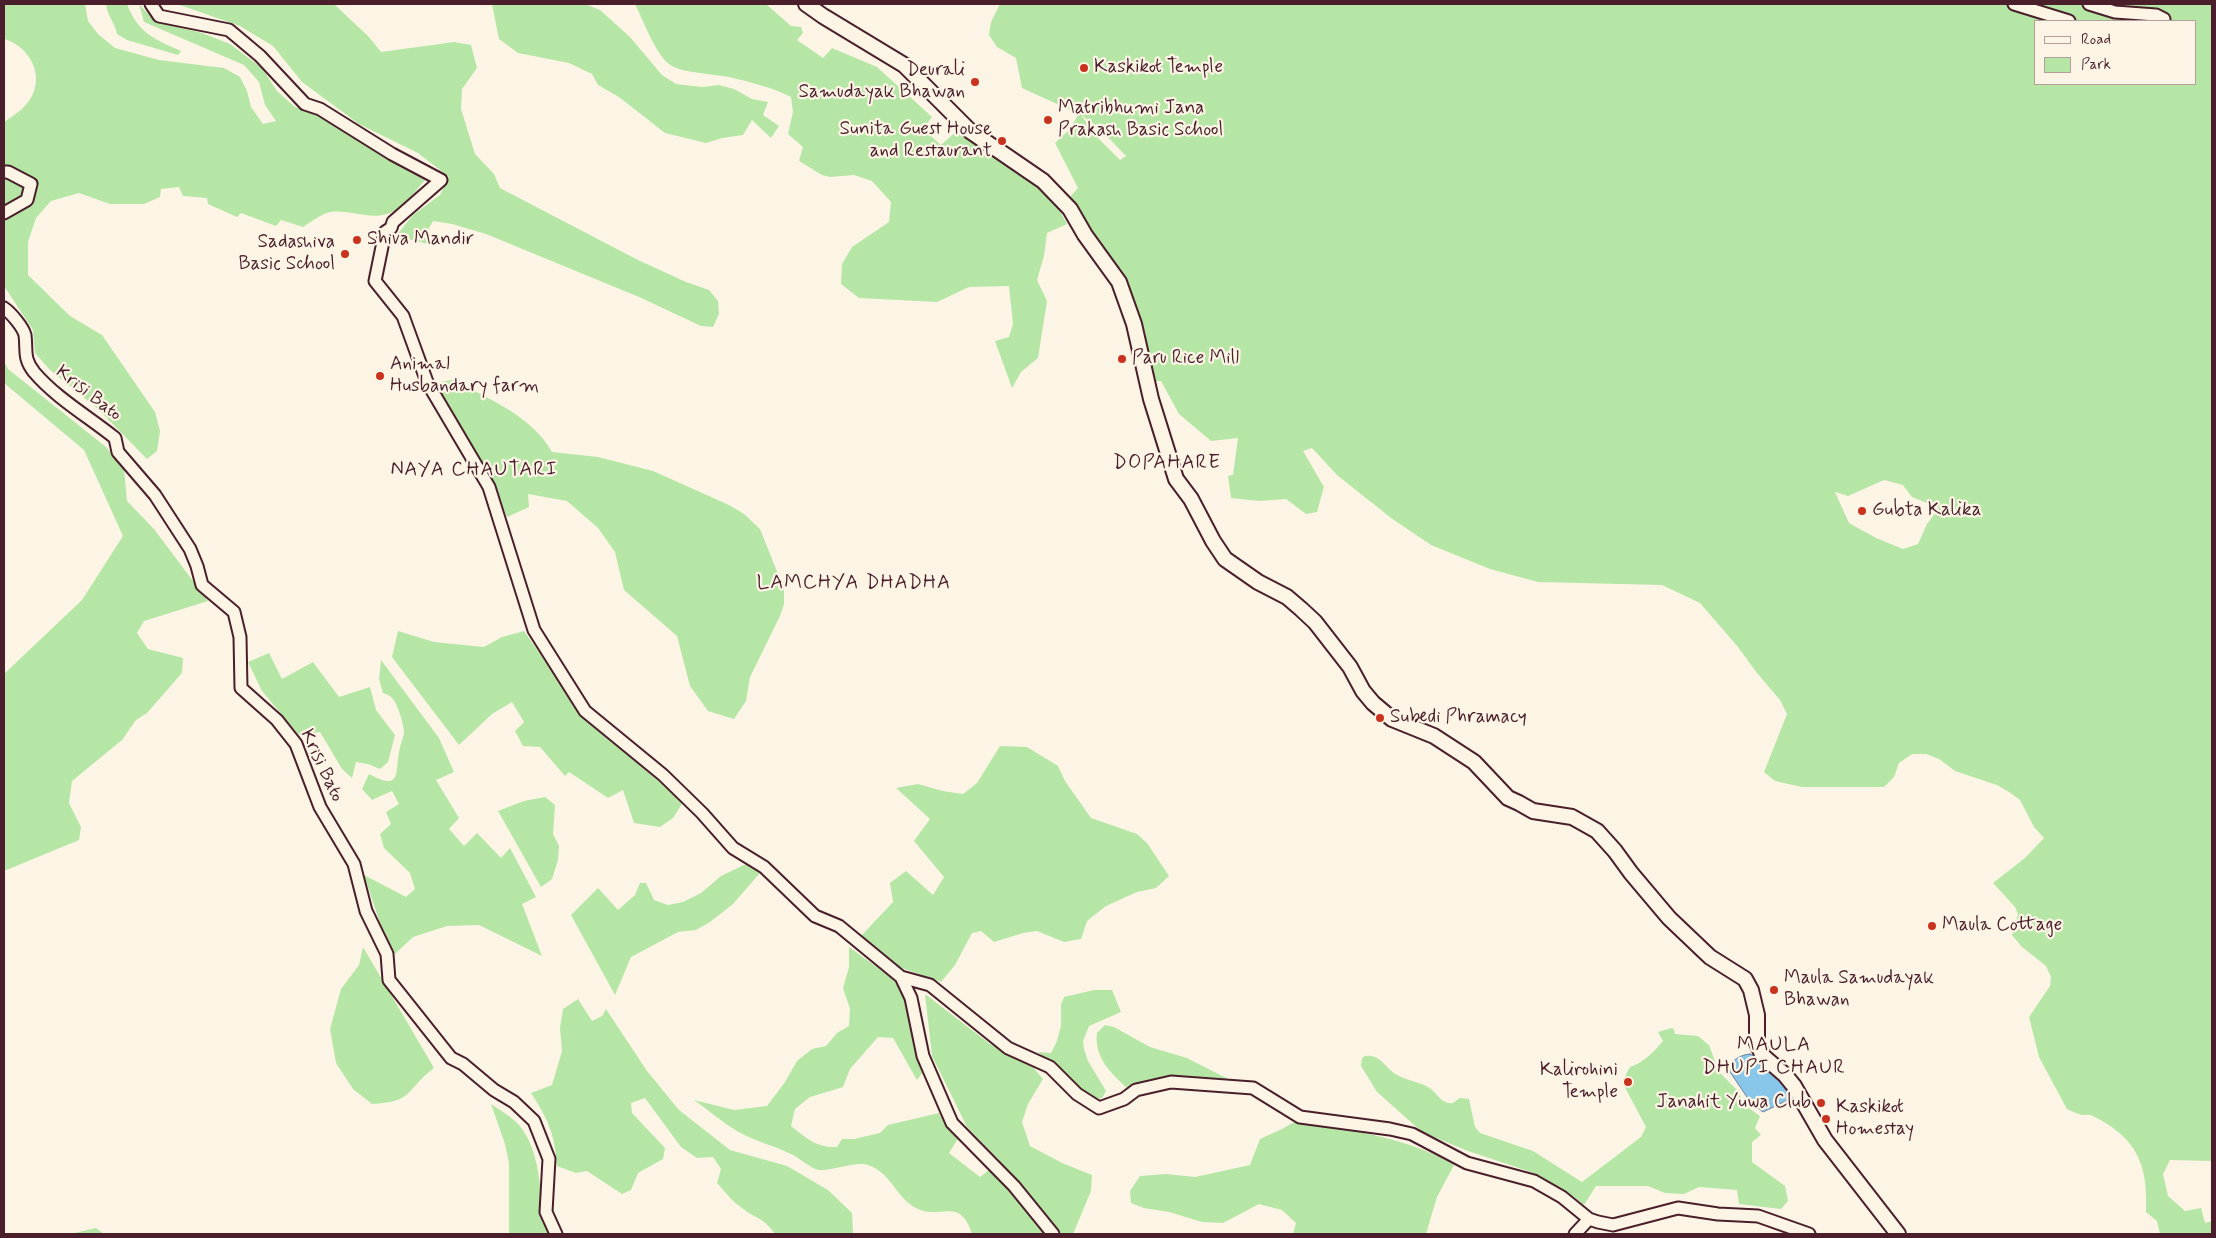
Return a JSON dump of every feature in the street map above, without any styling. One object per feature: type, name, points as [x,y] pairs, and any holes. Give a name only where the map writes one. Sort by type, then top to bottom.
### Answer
[{"type":"street","points":[[151,4],[159,16],[229,30],[260,56],[305,104],[320,109],[392,154],[441,180],[393,222],[391,228],[384,232],[375,281],[403,316],[427,382],[489,487],[534,630],[585,711],[662,775],[702,813],[733,848],[764,867],[815,916],[839,926],[901,977],[912,998],[923,1056],[952,1122],[1014,1186],[1053,1234]]},
{"type":"street","points":[[806,4],[904,65],[970,131],[1043,181],[1070,209],[1119,282],[1134,324],[1151,399],[1176,479],[1195,505],[1224,559],[1258,582],[1287,596],[1302,609],[1315,622],[1350,667],[1373,703],[1392,719],[1434,736],[1474,762],[1508,798],[1533,811],[1572,817],[1597,831],[1669,918],[1710,957],[1745,979],[1751,990],[1757,1015],[1757,1043],[1764,1056],[1794,1086],[1825,1140],[1898,1234]]},
{"type":"street","points":[[2014,4],[2066,20]]},
{"type":"street","points":[[2089,4],[2115,12],[2156,15],[2164,20]]},
{"type":"street","points":[[4,172],[8,172],[31,184],[27,200],[4,213]]},
{"type":"street","name":"Krisi Bato","points":[[4,308],[25,334],[24,352],[33,370],[48,387],[115,438],[118,452],[155,495],[190,549],[202,585],[234,612],[240,637],[241,688],[278,720],[296,744],[320,807],[354,864],[366,911],[387,954],[389,980],[451,1058],[463,1064],[494,1090],[514,1102],[534,1121],[549,1160],[546,1212],[556,1234]]},
{"type":"street","points":[[901,977],[930,985],[1008,1048],[1050,1067],[1077,1094],[1100,1108],[1124,1099],[1136,1090],[1171,1082],[1253,1088],[1300,1117],[1390,1129],[1412,1134],[1467,1163],[1534,1181],[1562,1197],[1589,1219],[1613,1225],[1678,1208],[1718,1214],[1758,1216],[1809,1234]]},
{"type":"street","points":[[1575,1234],[1589,1219]]},
{"type":"green space","points":[[4,4],[85,4],[88,21],[98,34],[115,48],[159,60],[224,68],[240,77],[247,91],[251,107],[263,124],[276,121],[265,105],[259,82],[244,65],[144,22],[139,4],[155,21],[202,33],[230,44],[262,68],[277,91],[295,107],[319,114],[425,180],[405,203],[389,213],[372,216],[347,212],[330,212],[303,227],[281,220],[276,226],[241,213],[237,217],[208,204],[207,198],[183,196],[179,187],[161,189],[160,197],[144,204],[110,204],[79,193],[51,201],[36,218],[28,242],[28,275],[70,316],[102,335],[155,412],[160,431],[157,451],[147,459],[98,409],[49,369],[35,353],[33,330],[4,286],[4,122],[29,101],[34,91],[36,74],[34,66],[25,52],[12,42],[4,39]]},
{"type":"green space","points":[[106,4],[127,4],[136,22],[148,34],[181,51],[178,55],[127,40],[117,34]]},
{"type":"green space","points":[[177,4],[334,4],[369,37],[381,52],[454,42],[471,45],[477,68],[462,89],[461,109],[475,154],[494,174],[500,188],[636,259],[686,282],[709,290],[718,301],[719,314],[713,327],[701,326],[639,297],[486,234],[452,224],[433,221],[428,230],[428,244],[396,236],[413,215],[440,195],[449,177],[418,153],[359,124],[302,82],[273,46],[240,26]]},
{"type":"green space","points":[[492,4],[585,4],[600,10],[630,37],[662,75],[676,84],[702,87],[719,85],[734,89],[752,99],[768,102],[763,115],[779,126],[771,138],[752,120],[743,135],[722,138],[706,143],[665,133],[619,97],[598,85],[592,74],[569,63],[518,53],[499,39]]},
{"type":"green space","points":[[635,4],[766,4],[791,26],[801,27],[803,33],[797,40],[823,58],[832,48],[877,67],[932,117],[923,129],[941,145],[960,128],[1031,177],[1055,202],[1067,224],[1047,233],[1044,256],[1037,280],[1047,301],[1038,358],[1021,372],[1012,388],[995,341],[1009,337],[1013,324],[1009,286],[969,287],[937,302],[859,298],[841,284],[842,264],[852,247],[889,222],[891,202],[872,181],[854,175],[830,177],[822,175],[799,161],[803,147],[788,134],[793,112],[791,97],[753,83],[689,71],[669,64],[654,44]]},
{"type":"green space","points":[[1000,4],[2212,4],[2212,1161],[2170,1160],[2163,1174],[2168,1196],[2185,1211],[2201,1208],[2205,1223],[2212,1221],[2212,1234],[2160,1234],[2157,1221],[2146,1212],[2145,1180],[2142,1166],[2130,1143],[2108,1124],[2093,1116],[2080,1115],[2067,1109],[2039,1057],[2029,1017],[2050,986],[2051,977],[2046,966],[2022,947],[2012,935],[2018,914],[2015,907],[1993,883],[2025,858],[2044,838],[2034,827],[2020,800],[1997,785],[1955,771],[1939,759],[1926,754],[1912,754],[1899,763],[1894,777],[1884,787],[1802,787],[1775,781],[1764,772],[1787,714],[1780,700],[1700,603],[1662,585],[1538,582],[1490,569],[1431,545],[1391,518],[1337,475],[1312,448],[1303,451],[1324,487],[1317,512],[1306,514],[1286,499],[1259,501],[1231,498],[1228,476],[1233,475],[1238,438],[1211,441],[1179,414],[1161,381],[1149,381],[1145,331],[1129,293],[1105,248],[1067,200],[1078,188],[1055,143],[1068,131],[1079,114],[1022,88],[1016,58],[997,47],[989,35],[991,22]],"holes":[[[1081,115],[1099,128],[1126,156],[1120,160],[1098,138]],[[1884,480],[1903,485],[1912,497],[1939,508],[1927,524],[1918,544],[1903,549],[1876,538],[1849,523],[1835,492],[1848,496]]]},
{"type":"green space","points":[[4,361],[8,369],[106,447],[124,468],[127,501],[154,529],[208,601],[144,621],[137,633],[148,649],[183,658],[182,673],[147,713],[136,720],[122,740],[72,781],[69,803],[81,827],[79,840],[4,871],[4,674],[82,600],[123,536],[84,450],[4,383]]},
{"type":"green space","points":[[452,380],[494,401],[521,418],[533,428],[552,452],[598,457],[653,471],[729,505],[744,514],[760,529],[784,589],[784,604],[750,677],[746,701],[734,719],[708,711],[690,686],[677,636],[624,590],[615,552],[598,528],[567,501],[528,494],[529,507],[507,517],[493,484],[434,383]]},
{"type":"green space","points":[[398,631],[434,642],[484,647],[502,637],[524,631],[587,720],[683,802],[673,818],[660,827],[634,823],[623,790],[608,798],[569,772],[565,776],[540,747],[523,746],[515,731],[524,722],[512,702],[492,714],[459,745],[392,657]]},
{"type":"green space","points":[[269,653],[282,679],[313,662],[339,697],[370,687],[376,710],[395,735],[388,762],[380,769],[356,762],[352,778],[342,769],[320,732],[299,735],[262,691],[248,662]]},
{"type":"green space","points":[[381,660],[439,738],[454,772],[436,780],[459,818],[449,829],[464,846],[477,833],[501,858],[510,848],[536,897],[522,904],[542,956],[479,925],[447,926],[413,937],[395,954],[383,932],[364,875],[406,897],[415,889],[410,873],[384,848],[380,834],[391,824],[386,812],[399,804],[392,791],[372,800],[362,789],[369,774],[379,779],[392,781],[396,774],[399,749],[404,733],[402,720],[395,702],[391,697],[383,693],[379,679]]},
{"type":"green space","points":[[1000,746],[1027,747],[1058,766],[1065,781],[1091,818],[1137,834],[1147,843],[1169,876],[1156,888],[1137,892],[1106,906],[1087,921],[1081,939],[1064,942],[1037,931],[1023,933],[994,942],[981,931],[972,933],[955,965],[941,982],[899,967],[861,936],[893,902],[890,883],[906,871],[933,895],[944,877],[914,841],[930,819],[896,788],[918,784],[963,794],[977,783]]},
{"type":"green space","points":[[545,797],[555,805],[553,834],[559,846],[558,860],[552,879],[541,887],[498,811],[524,801]]},
{"type":"green space","points":[[746,864],[760,873],[733,904],[710,922],[696,930],[678,932],[631,957],[615,995],[571,915],[598,888],[618,910],[635,895],[640,883],[646,883],[654,900],[668,905],[683,902],[701,893],[721,876]]},
{"type":"green space","points":[[363,947],[434,1068],[408,1094],[395,1101],[386,1103],[372,1104],[353,1089],[336,1063],[330,1029],[341,989],[359,965]]},
{"type":"green space","points":[[849,947],[892,978],[906,998],[923,1072],[917,1080],[893,1038],[878,1037],[850,1069],[843,1087],[810,1097],[795,1109],[791,1126],[818,1144],[837,1147],[842,1139],[854,1139],[880,1133],[888,1125],[939,1113],[946,1126],[959,1137],[949,1153],[980,1177],[990,1169],[1007,1189],[1038,1210],[998,1159],[967,1127],[932,1056],[925,994],[990,1044],[1032,1066],[1043,1079],[1028,1104],[1022,1122],[1030,1146],[1062,1163],[1092,1175],[1091,1191],[1073,1234],[972,1234],[967,1222],[956,1212],[926,1212],[911,1205],[883,1174],[868,1165],[851,1165],[825,1170],[816,1169],[793,1155],[737,1131],[694,1100],[734,1110],[767,1106],[785,1082],[797,1061],[812,1049],[826,1046],[837,1033],[849,1026],[850,1009],[843,988],[849,967]]},
{"type":"green space","points":[[1094,990],[1112,990],[1121,1012],[1089,1026],[1083,1041],[1088,1061],[1106,1091],[1102,1098],[1092,1100],[1038,1052],[1051,1053],[1057,1041],[1061,1026],[1061,1005],[1064,997]]},
{"type":"green space","points":[[578,999],[592,1021],[602,1016],[606,1009],[647,1071],[679,1110],[730,1150],[787,1166],[828,1190],[852,1213],[853,1234],[775,1234],[763,1221],[747,1212],[735,1202],[717,1183],[721,1169],[713,1157],[697,1158],[681,1147],[645,1098],[631,1103],[632,1113],[665,1148],[663,1159],[638,1173],[631,1190],[622,1194],[587,1171],[576,1173],[557,1166],[550,1128],[531,1093],[552,1085],[562,1051],[560,1028],[563,1009]]},
{"type":"green space","points":[[1105,1025],[1114,1027],[1150,1047],[1187,1058],[1228,1079],[1170,1077],[1128,1089],[1110,1071],[1098,1050],[1097,1033]]},
{"type":"green space","points":[[1671,1028],[1674,1029],[1675,1034],[1698,1036],[1709,1045],[1719,1072],[1736,1089],[1746,1106],[1760,1116],[1755,1128],[1761,1135],[1752,1142],[1752,1162],[1785,1186],[1788,1201],[1781,1209],[1739,1204],[1737,1190],[1699,1187],[1684,1194],[1665,1193],[1648,1186],[1596,1186],[1584,1205],[1573,1196],[1534,1173],[1468,1151],[1422,1132],[1377,1092],[1361,1066],[1362,1058],[1365,1056],[1374,1057],[1398,1076],[1422,1084],[1446,1102],[1453,1103],[1460,1098],[1469,1099],[1475,1127],[1480,1133],[1533,1151],[1582,1182],[1641,1137],[1646,1127],[1622,1082],[1630,1067],[1648,1056],[1663,1041],[1658,1032]]},
{"type":"green space","points":[[491,1104],[516,1122],[526,1135],[538,1171],[542,1222],[553,1234],[509,1234],[509,1163],[505,1144]]},
{"type":"green space","points":[[1296,1121],[1357,1131],[1398,1141],[1436,1155],[1454,1165],[1437,1197],[1426,1234],[1293,1234],[1296,1223],[1282,1210],[1259,1204],[1223,1223],[1202,1222],[1131,1203],[1130,1191],[1140,1176],[1166,1174],[1195,1177],[1250,1165],[1260,1139]]},
{"type":"green space","points":[[96,1228],[104,1234],[70,1234]]},
{"type":"water","points":[[1750,1054],[1768,1065],[1780,1077],[1791,1096],[1790,1099],[1763,1112],[1751,1103],[1730,1072],[1731,1065],[1736,1059]]},
{"type":"place","name":"Kaskikot Temple","points":[[1084,68]]},
{"type":"place","name":"Deurali Samudayak Bhawan","points":[[975,82]]},
{"type":"place","name":"Matribhumi Jana Prakash Basic School","points":[[1048,120]]},
{"type":"place","name":"Sunita Guest House and Restaurant","points":[[1002,141]]},
{"type":"place","name":"Shiva Mandir","points":[[357,240]]},
{"type":"place","name":"Sadashiva Basic School","points":[[345,254]]},
{"type":"place","name":"Paru Rice Mill","points":[[1122,359]]},
{"type":"place","name":"Animal Husbandary farm","points":[[380,376]]},
{"type":"place","name":"Gubta Kalika","points":[[1862,511]]},
{"type":"place","name":"Subedi Phramacy","points":[[1380,718]]},
{"type":"place","name":"Maula Cottage","points":[[1932,926]]},
{"type":"place","name":"Maula Samudayak Bhawan","points":[[1774,990]]},
{"type":"place","name":"Kalirohini Temple","points":[[1628,1082]]},
{"type":"place","name":"Janahit Yuwa Club","points":[[1821,1103]]},
{"type":"place","name":"Kaskikot Homestay","points":[[1826,1119]]},
{"type":"district","name":"DOPAHARE","points":[[1167,464]]},
{"type":"district","name":"NAYA CHAUTARI","points":[[474,471]]},
{"type":"district","name":"LAMCHYA DHADHA","points":[[854,584]]},
{"type":"district","name":"MAULA DHUPI CHAUR","points":[[1774,1058]]}]
